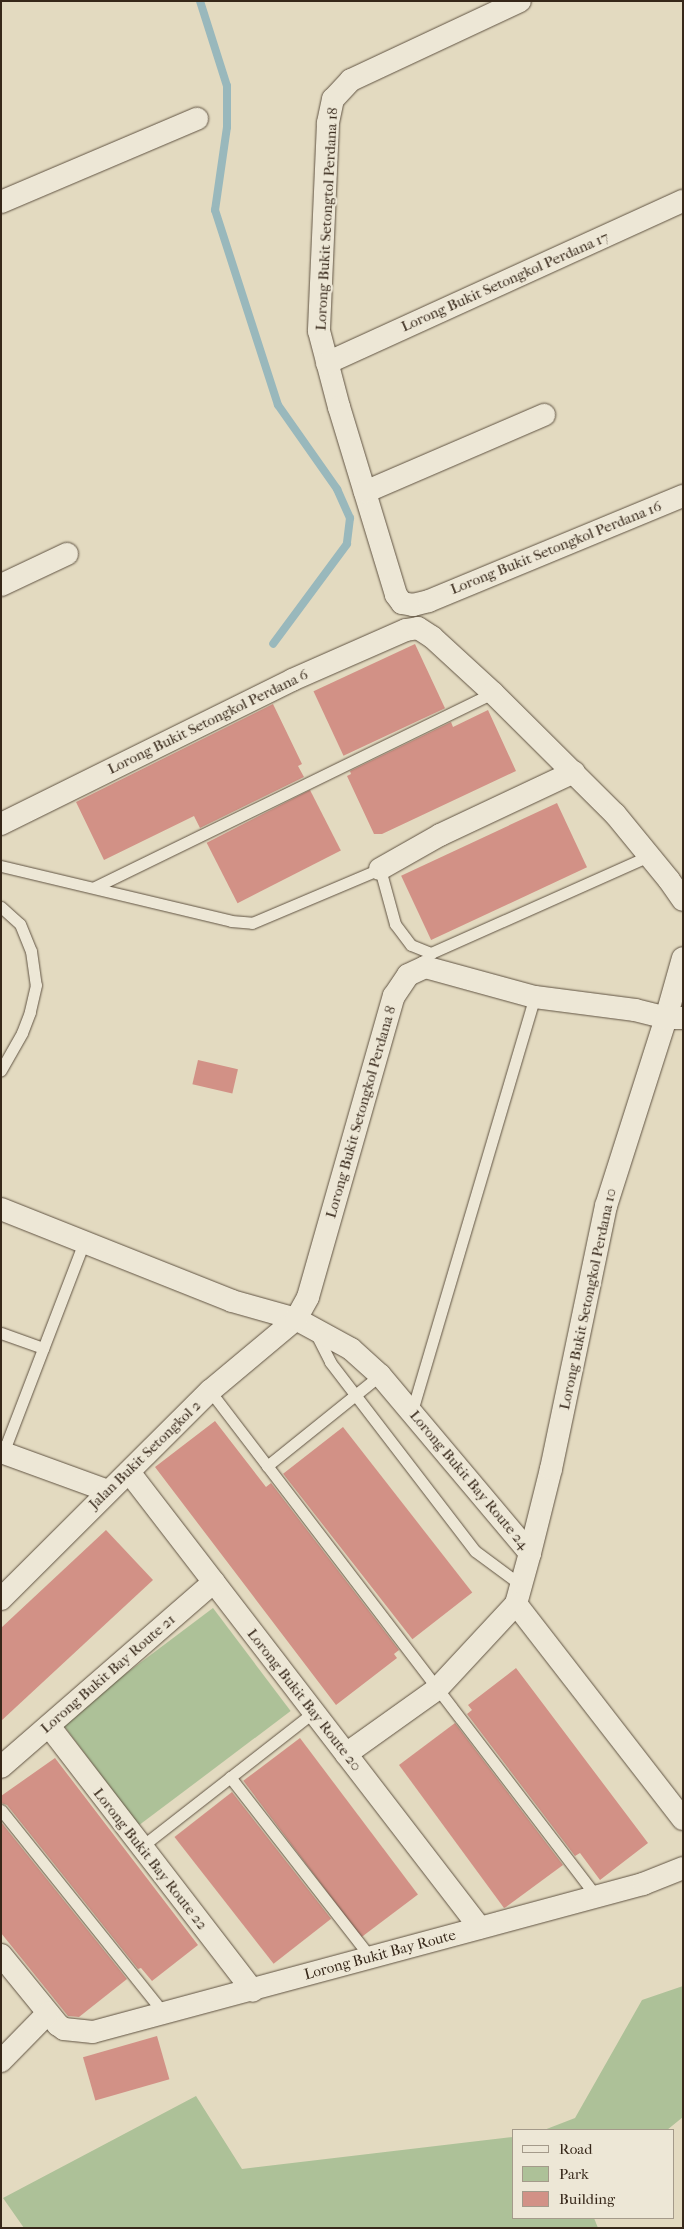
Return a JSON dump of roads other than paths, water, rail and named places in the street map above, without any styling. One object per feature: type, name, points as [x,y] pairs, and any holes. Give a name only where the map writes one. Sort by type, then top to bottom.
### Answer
[{"type":"street","name":"Lorong Bukit Setongtol Perdana 18","points":[[429,601],[413,605],[402,603],[396,595],[319,331],[328,123],[333,99],[350,80],[520,1]]},
{"type":"street","points":[[1,202],[198,120]]},
{"type":"street","name":"Lorong Bukit Setongkol Perdana 17","points":[[327,363],[683,201]]},
{"type":"street","points":[[365,492],[544,415]]},
{"type":"street","name":"Lorong Bukit Setongkol Perdana 16","points":[[429,601],[683,496]]},
{"type":"street","points":[[1,585],[67,554]]},
{"type":"street","name":"Lorong Bukit Setongkol Perdana 6","points":[[1,824],[292,680],[406,630],[418,628],[432,637],[493,693]]},
{"type":"street","points":[[493,693],[615,814],[683,900]]},
{"type":"street","points":[[380,869],[440,835],[574,772]]},
{"type":"street","name":"Lorong Bukit Setongkol Perdana 10","points":[[530,1553],[551,1469],[606,1206],[674,1018],[683,958]]},
{"type":"street","name":"Lorong Bukit Setongkol Perdana 8","points":[[304,1324],[308,1297],[394,996],[408,975],[425,967],[535,997],[635,1010],[674,1018]]},
{"type":"street","name":"Lorong Bukit Bay Route 24","points":[[1,1209],[232,1301],[304,1324],[351,1349],[380,1375],[412,1411],[530,1553],[518,1595]]},
{"type":"street","name":"Jalan Bukit Setongkol 2","points":[[4,1593],[210,1391],[304,1324]]},
{"type":"street","points":[[2,1452],[108,1490]]},
{"type":"street","name":"Lorong Bukit Bay Route 20","points":[[129,1472],[480,1928]]},
{"type":"street","name":"Lorong Bukit Bay Route 21","points":[[1,1767],[214,1582]]},
{"type":"street","points":[[346,1754],[438,1688],[518,1595],[683,1819]]},
{"type":"street","name":"Lorong Bukit Bay Route 22","points":[[48,1726],[253,1991]]},
{"type":"street","name":"Lorong Bukit Bay Route","points":[[48,2013],[58,2025],[75,2030],[93,2032],[163,2012],[253,1991],[643,1884],[683,1868]]},
{"type":"street","points":[[1,1955],[48,2013],[1,2061]]},
{"type":"lane","points":[[95,887],[493,693]]},
{"type":"lane","points":[[1,866],[231,921],[252,923],[380,869],[395,924],[411,945],[431,953],[649,856]]},
{"type":"lane","points":[[1,906],[20,924],[31,951],[36,984],[30,1012],[22,1033],[1,1070]]},
{"type":"lane","points":[[412,1411],[535,997]]},
{"type":"lane","points":[[2,1452],[84,1242]]},
{"type":"lane","points":[[304,1324],[354,1395],[475,1551],[518,1595]]},
{"type":"lane","points":[[1,1333],[43,1348]]},
{"type":"lane","points":[[267,1466],[380,1375]]},
{"type":"lane","points":[[210,1391],[596,1896]]},
{"type":"lane","points":[[141,1847],[314,1712]]},
{"type":"lane","points":[[230,1777],[371,1958]]},
{"type":"lane","points":[[1,1810],[163,2012]]},
{"type":"waterway","points":[[200,1],[227,86],[227,127],[215,210],[278,405],[337,489],[350,518],[347,544],[273,644]]}]
